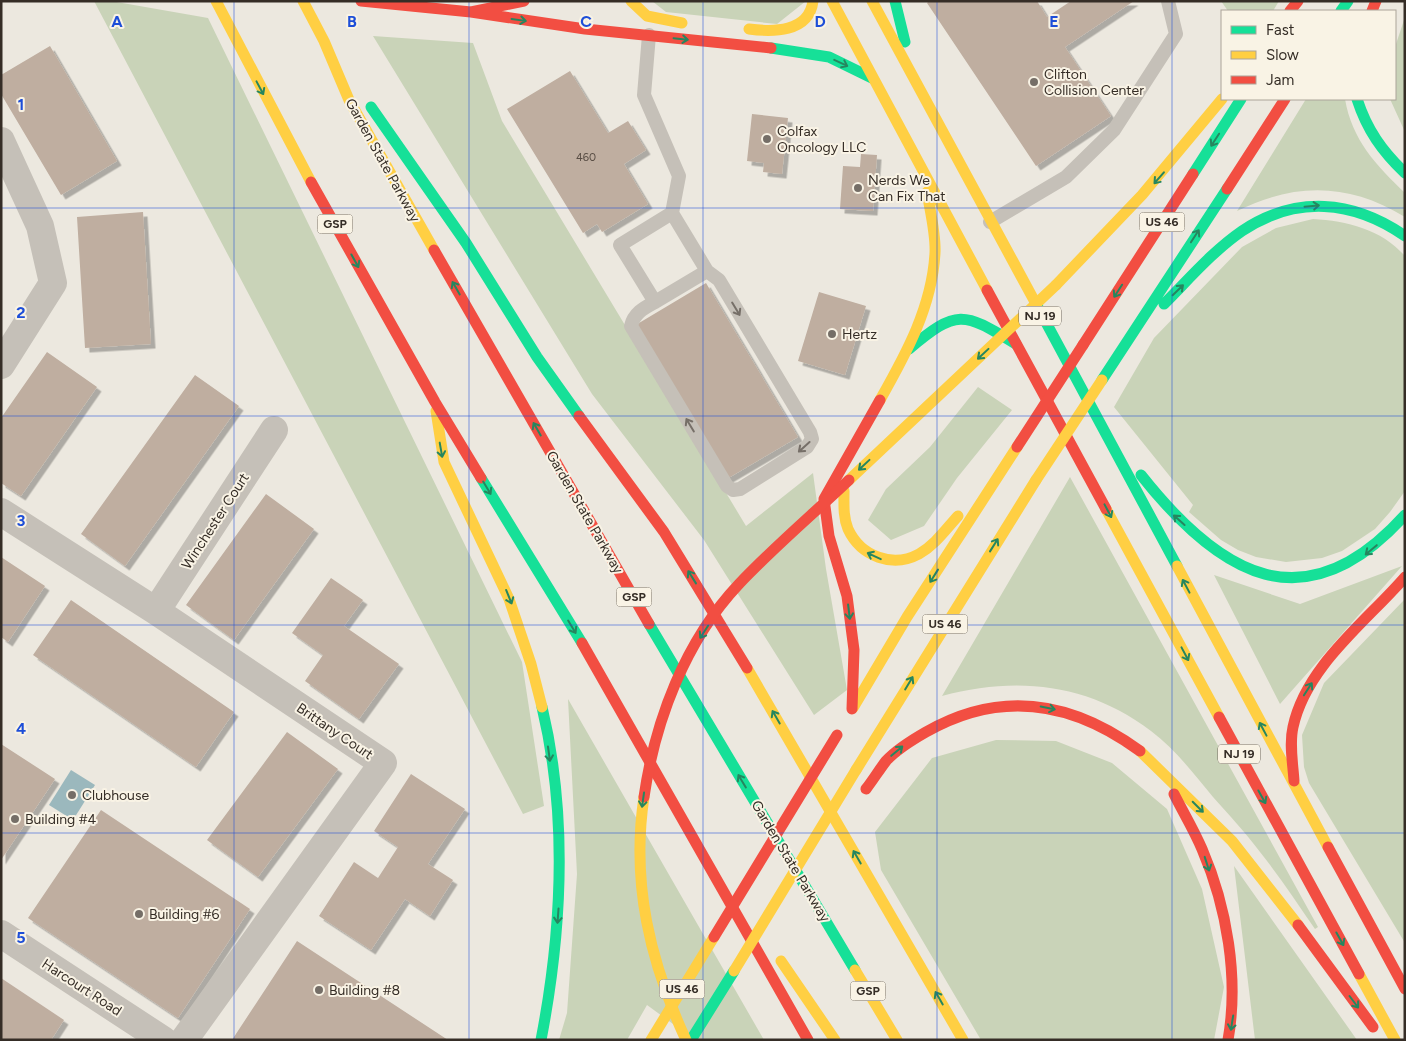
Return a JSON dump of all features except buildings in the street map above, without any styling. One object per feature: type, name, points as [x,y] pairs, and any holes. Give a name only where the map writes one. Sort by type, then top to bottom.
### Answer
[{"type":"main road","name":"GSP","points":[[216,1],[296,156],[435,402],[580,640],[808,1040]]},
{"type":"main road","name":"Garden State Parkway","points":[[303,1],[324,41],[349,100],[433,248],[694,702],[897,1040]]},
{"type":"main road","points":[[361,1],[471,12],[585,29],[784,49],[829,57],[872,78]]},
{"type":"main road","points":[[471,12],[524,1]]},
{"type":"main road","points":[[632,1],[638,11],[648,17],[690,24]]},
{"type":"main road","points":[[737,28],[775,32],[787,30],[805,17],[813,6],[813,1]]},
{"type":"main road","name":"NJ 19","points":[[832,1],[1016,344],[1396,1040]]},
{"type":"main road","name":"NJ 19","points":[[872,1],[1091,411],[1405,989]]},
{"type":"main road","points":[[895,1],[906,43],[941,132]]},
{"type":"main road","points":[[324,41],[466,243],[537,357],[664,532],[729,637],[964,1040]]},
{"type":"main road","points":[[686,1040],[665,995],[649,943],[641,893],[639,855],[640,818],[653,746],[678,678],[715,614],[738,585],[1056,285],[1135,206],[1221,99]]},
{"type":"main road","name":"US 46","points":[[650,1040],[995,480],[1240,100]]},
{"type":"main road","name":"US 46","points":[[691,1040],[1036,480],[1284,100]]},
{"type":"main road","points":[[1357,100],[1368,129],[1378,147],[1405,173]]},
{"type":"main road","points":[[845,722],[854,650],[847,596],[829,536],[824,499],[909,349],[930,289],[935,252],[923,169]]},
{"type":"main road","points":[[1131,336],[1226,244],[1258,221],[1275,213],[1315,205],[1349,208],[1376,216],[1405,236]]},
{"type":"main road","points":[[909,349],[944,322],[953,318],[976,321],[1016,344]]},
{"type":"main road","points":[[435,402],[442,456],[516,614],[535,676],[545,722],[554,785],[559,854],[559,891],[553,972],[542,1040]]},
{"type":"main road","points":[[1091,411],[1167,508],[1216,552],[1249,570],[1267,575],[1299,577],[1326,573],[1363,557],[1405,516]]},
{"type":"main road","points":[[843,466],[845,516],[850,533],[860,547],[869,554],[890,561],[900,561],[921,554],[995,480]]},
{"type":"main road","points":[[1294,787],[1293,733],[1303,696],[1318,674],[1400,588],[1405,577]]},
{"type":"main road","points":[[863,793],[887,760],[925,731],[947,720],[972,712],[998,706],[1024,704],[1048,708],[1093,723],[1126,742],[1164,772],[1232,841],[1287,910],[1314,950],[1383,1040]]},
{"type":"main road","points":[[1164,772],[1202,850],[1217,900],[1233,990],[1234,1009],[1228,1040]]},
{"type":"main road","points":[[832,836],[849,812]]},
{"type":"main road","points":[[696,842],[764,937]]},
{"type":"main road","points":[[734,970],[820,852]]},
{"type":"main road","points":[[775,953],[836,1040]]},
{"type":"street","points":[[1,141],[40,226],[53,283],[1,365]]},
{"type":"street","name":"Winchester Court","points":[[156,611],[274,430]]},
{"type":"street","name":"Brittany Court","points":[[1,512],[156,611],[383,763],[184,1040]]},
{"type":"street","name":"Harcourt Road","points":[[1,934],[163,1040]]},
{"type":"lane","points":[[990,222],[1066,177],[1114,130],[1176,34],[1168,1]]},
{"type":"lane","points":[[648,35],[644,95],[679,176],[672,213],[707,271],[719,280],[810,432],[812,439],[807,448],[740,489],[733,490],[727,486],[631,326],[632,319],[640,310],[707,271]]},
{"type":"lane","points":[[655,302],[620,245],[672,213]]},
{"type":"green space","points":[[94,1],[111,1],[208,18],[522,662],[544,806],[523,814]]},
{"type":"green space","points":[[652,1],[806,1],[777,24],[666,12]]},
{"type":"green space","points":[[1221,1],[1279,1],[1274,10],[1227,10]]},
{"type":"green space","points":[[1405,17],[1405,132],[1390,100],[1396,100],[1396,44]]},
{"type":"green space","points":[[373,36],[473,43],[502,121],[746,526],[813,473],[826,569],[847,690],[814,715],[704,540],[592,394]]},
{"type":"green space","points":[[1305,100],[1345,100],[1348,114],[1359,139],[1375,162],[1405,193],[1405,217],[1363,198],[1322,190],[1280,195],[1237,211]]},
{"type":"green space","points":[[1313,219],[1351,224],[1363,228],[1385,239],[1405,256],[1405,491],[1375,529],[1342,551],[1322,558],[1286,562],[1256,557],[1238,550],[1221,540],[1189,512],[1193,505],[1114,407],[1154,338],[1242,247],[1276,228]]},
{"type":"green space","points":[[978,387],[1012,410],[957,478],[924,526],[891,540],[868,520],[886,489],[930,447]]},
{"type":"green space","points":[[1070,477],[1318,927],[1315,929],[1255,845],[1184,762],[1160,738],[1127,715],[1102,702],[1051,688],[997,686],[942,696]]},
{"type":"green space","points":[[1402,566],[1280,704],[1214,575],[1300,604]]},
{"type":"green space","points":[[1405,599],[1405,943],[1309,783],[1304,767],[1302,735],[1324,683]]},
{"type":"green space","points":[[568,699],[764,1040],[695,1040],[647,1005],[627,1040],[559,1040],[567,1013],[577,874]]},
{"type":"green space","points":[[996,740],[1056,741],[1112,763],[1167,809],[1202,889],[1224,987],[1214,1040],[981,1040],[881,870],[875,832],[932,758]]},
{"type":"green space","points":[[1234,866],[1357,1040],[1255,1040]]},
{"type":"water","name":"Clubhouse","points":[[71,770],[95,785],[73,820],[49,805]]},
{"type":"traffic: fast","points":[[895,1],[905,42]]},
{"type":"traffic: fast","points":[[1342,10],[1348,1]]},
{"type":"traffic: fast","points":[[771,48],[829,57],[872,78]]},
{"type":"traffic: fast","points":[[1193,174],[1240,100]]},
{"type":"traffic: fast","points":[[1357,100],[1365,121],[1376,139],[1389,157],[1405,173]]},
{"type":"traffic: fast","points":[[371,107],[466,243],[537,357],[579,416]]},
{"type":"traffic: fast","points":[[1102,380],[1227,189]]},
{"type":"traffic: fast","points":[[1164,304],[1231,239],[1262,219],[1283,212],[1304,207],[1324,206],[1345,209],[1365,215],[1405,236]]},
{"type":"traffic: fast","points":[[1035,302],[1177,566]]},
{"type":"traffic: fast","points":[[909,349],[939,326],[961,319],[984,326],[1016,344]]},
{"type":"traffic: fast","points":[[1141,475],[1171,510],[1202,539],[1233,561],[1265,574],[1298,577],[1333,570],[1368,549],[1405,515]]},
{"type":"traffic: fast","points":[[481,478],[582,643]]},
{"type":"traffic: fast","points":[[649,624],[855,970]]},
{"type":"traffic: fast","points":[[541,1040],[554,957],[559,874],[556,790],[542,707]]},
{"type":"traffic: fast","points":[[691,1040],[734,971]]},
{"type":"traffic: slow","points":[[216,1],[311,182]]},
{"type":"traffic: slow","points":[[303,1],[324,41],[349,100],[434,250]]},
{"type":"traffic: slow","points":[[631,1],[647,16],[682,23]]},
{"type":"traffic: slow","points":[[749,29],[778,30],[797,25],[810,12],[813,1]]},
{"type":"traffic: slow","points":[[832,1],[987,290]]},
{"type":"traffic: slow","points":[[872,1],[1035,302]]},
{"type":"traffic: slow","points":[[1056,285],[1142,195],[1221,100]]},
{"type":"traffic: slow","points":[[880,400],[908,348],[929,292],[933,273],[935,246],[927,192]]},
{"type":"traffic: slow","points":[[849,480],[1056,285]]},
{"type":"traffic: slow","points":[[1036,480],[1102,380]]},
{"type":"traffic: slow","points":[[436,411],[444,462],[509,599],[531,664],[542,707]]},
{"type":"traffic: slow","points":[[853,708],[907,617],[1017,447]]},
{"type":"traffic: slow","points":[[856,770],[1036,480]]},
{"type":"traffic: slow","points":[[844,491],[845,520],[854,539],[869,553],[889,560],[899,560],[919,554],[935,541],[958,516]]},
{"type":"traffic: slow","points":[[1106,509],[1219,717]]},
{"type":"traffic: slow","points":[[1177,566],[1328,847]]},
{"type":"traffic: slow","points":[[747,668],[963,1040]]},
{"type":"traffic: slow","points":[[1140,751],[1232,841],[1298,925]]},
{"type":"traffic: slow","points":[[734,971],[856,770]]},
{"type":"traffic: slow","points":[[644,797],[640,860],[647,922],[653,952],[662,981],[686,1040]]},
{"type":"traffic: slow","points":[[651,1040],[714,937]]},
{"type":"traffic: slow","points":[[781,961],[835,1040]]},
{"type":"traffic: slow","points":[[855,970],[897,1040]]},
{"type":"traffic: slow","points":[[1359,974],[1395,1040]]},
{"type":"traffic: jam","points":[[361,1],[471,12],[524,1]]},
{"type":"traffic: jam","points":[[1291,10],[1298,1]]},
{"type":"traffic: jam","points":[[1372,10],[1376,1]]},
{"type":"traffic: jam","points":[[471,12],[585,29],[771,48]]},
{"type":"traffic: jam","points":[[1227,189],[1284,100]]},
{"type":"traffic: jam","points":[[1083,345],[1193,174]]},
{"type":"traffic: jam","points":[[311,182],[435,402],[481,478]]},
{"type":"traffic: jam","points":[[434,250],[649,624]]},
{"type":"traffic: jam","points":[[987,290],[1106,509]]},
{"type":"traffic: jam","points":[[1017,447],[1083,345]]},
{"type":"traffic: jam","points":[[852,709],[854,650],[847,596],[829,536],[824,499],[880,400]]},
{"type":"traffic: jam","points":[[579,416],[664,532],[747,668]]},
{"type":"traffic: jam","points":[[644,797],[649,768],[665,711],[675,683],[703,631],[720,606],[739,584],[849,480]]},
{"type":"traffic: jam","points":[[1294,781],[1291,747],[1293,727],[1300,705],[1310,684],[1339,646],[1405,577]]},
{"type":"traffic: jam","points":[[582,643],[808,1040]]},
{"type":"traffic: jam","points":[[866,789],[890,757],[921,735],[954,718],[982,710],[1009,706],[1036,707],[1062,712],[1088,721],[1114,734],[1140,751]]},
{"type":"traffic: jam","points":[[1219,717],[1359,974]]},
{"type":"traffic: jam","points":[[714,937],[837,735]]},
{"type":"traffic: jam","points":[[1174,794],[1211,871],[1224,919],[1231,968],[1232,992],[1228,1040]]},
{"type":"traffic: jam","points":[[1328,847],[1405,989]]},
{"type":"traffic: jam","points":[[1298,925],[1373,1027]]},
{"type":"place","name":"Clifton Collision Center","points":[[1034,82]]},
{"type":"place","name":"Colfax Oncology LLC","points":[[767,139]]},
{"type":"place","name":"Nerds We Can Fix That","points":[[858,188]]},
{"type":"place","name":"Hertz","points":[[832,334]]},
{"type":"place","name":"Clubhouse","points":[[72,795]]},
{"type":"place","name":"Building #4","points":[[15,819]]},
{"type":"place","name":"Building #6","points":[[139,914]]},
{"type":"place","name":"Building #8","points":[[319,990]]}]
